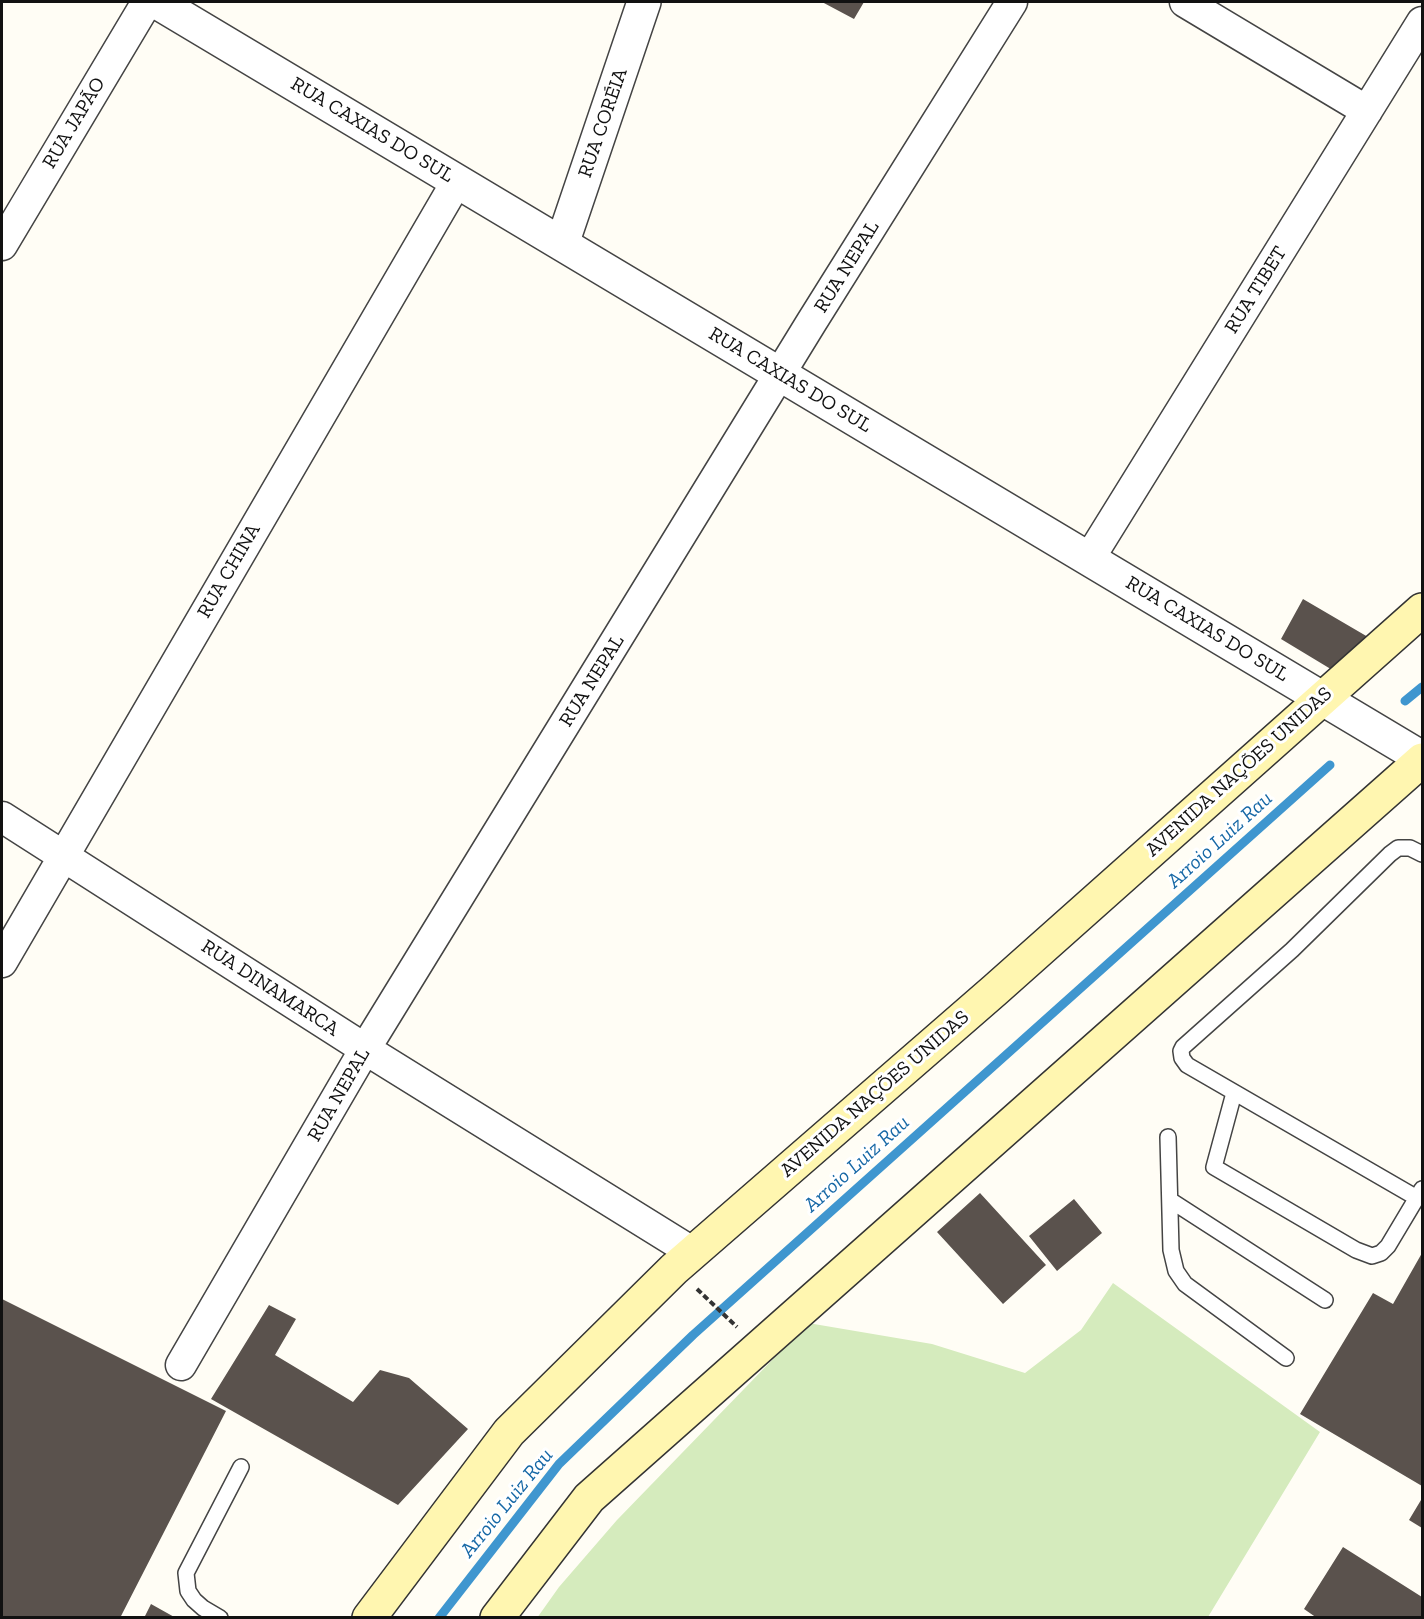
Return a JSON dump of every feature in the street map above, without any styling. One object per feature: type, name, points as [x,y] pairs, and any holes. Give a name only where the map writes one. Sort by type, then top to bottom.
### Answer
[{"type":"main road","name":"AVENIDA NAÇÕES UNIDAS","points":[[369,1617],[509,1432],[692,1252],[995,990],[1422,610]]},
{"type":"main road","points":[[497,1617],[589,1498],[1422,759]]},
{"type":"street","name":"RUA JAPÃO","points":[[2,245],[147,2]]},
{"type":"street","name":"RUA CAXIAS DO SUL","points":[[157,2],[1422,759]]},
{"type":"street","name":"RUA CORÉIA","points":[[562,244],[644,2]]},
{"type":"street","name":"RUA NEPAL","points":[[181,1365],[365,1049],[1012,2]]},
{"type":"street","points":[[1185,2],[1367,111]]},
{"type":"street","name":"RUA TIBET","points":[[1089,559],[1422,22]]},
{"type":"street","name":"RUA CHINA","points":[[2,962],[458,181]]},
{"type":"street","name":"RUA DINAMARCA","points":[[2,817],[365,1049],[692,1252]]},
{"type":"lane","points":[[1234,1093],[1214,1167],[1356,1250],[1372,1256],[1381,1253],[1388,1246],[1420,1194],[1187,1065],[1182,1058],[1183,1047],[1299,942],[1390,854],[1398,849],[1410,848],[1422,854]]},
{"type":"lane","points":[[1168,1137],[1171,1250],[1176,1271],[1185,1284],[1286,1358]]},
{"type":"lane","points":[[1170,1200],[1325,1300]]},
{"type":"lane","points":[[220,1617],[203,1608],[188,1591],[186,1573],[241,1467]]},
{"type":"path","points":[[695,1287],[738,1328]]},
{"type":"green space","points":[[1113,1283],[1320,1432],[1208,1617],[537,1618],[559,1587],[617,1520],[808,1323],[932,1344],[1025,1373],[1081,1330]]},
{"type":"building","points":[[822,2],[864,2],[854,19]]},
{"type":"building","points":[[1303,599],[1368,637],[1334,671],[1281,639]]},
{"type":"building","points":[[980,1193],[1046,1265],[1003,1304],[937,1232]]},
{"type":"building","points":[[1074,1199],[1102,1233],[1057,1271],[1029,1236]]},
{"type":"building","points":[[1422,1253],[1422,1486],[1300,1414],[1373,1293],[1393,1304]]},
{"type":"building","points":[[2,1299],[226,1411],[120,1618],[2,1618]]},
{"type":"building","points":[[269,1305],[296,1319],[275,1355],[353,1402],[380,1370],[409,1378],[468,1429],[398,1505],[211,1399]]},
{"type":"building","points":[[1422,1501],[1422,1528],[1409,1520]]},
{"type":"building","points":[[1343,1547],[1422,1597],[1422,1618],[1317,1618],[1304,1609]]},
{"type":"building","points":[[151,1604],[176,1618],[144,1618]]},
{"type":"waterway","name":"Arroio Luiz Rau","points":[[1405,701],[1422,687]]},
{"type":"waterway","name":"Arroio Luiz Rau","points":[[439,1618],[559,1464],[693,1335],[1330,765]]}]
